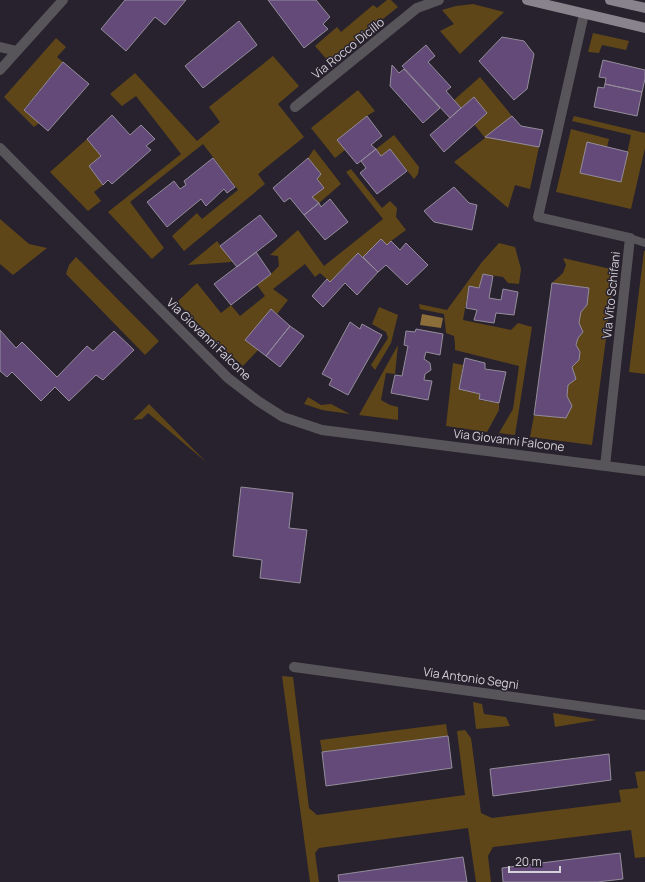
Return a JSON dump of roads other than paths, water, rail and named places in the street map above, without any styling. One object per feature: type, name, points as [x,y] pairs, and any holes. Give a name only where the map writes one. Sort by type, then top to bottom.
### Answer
[{"type":"main road","points":[[527,0],[645,28]]},
{"type":"main road","points":[[610,0],[645,8]]},
{"type":"street","points":[[0,70],[63,0]]},
{"type":"street","name":"Via Rocco Dicillo","points":[[295,107],[419,4],[439,0]]},
{"type":"street","name":"Via Vito Schifani","points":[[584,14],[538,217],[630,238],[605,466]]},
{"type":"street","points":[[0,47],[17,51]]},
{"type":"street","name":"Via Giovanni Falcone","points":[[0,148],[228,378],[258,401],[283,417],[322,430],[645,471]]},
{"type":"street","name":"Via Antonio Segni","points":[[294,667],[645,715]]},
{"type":"lane","points":[[630,238],[645,243]]}]
